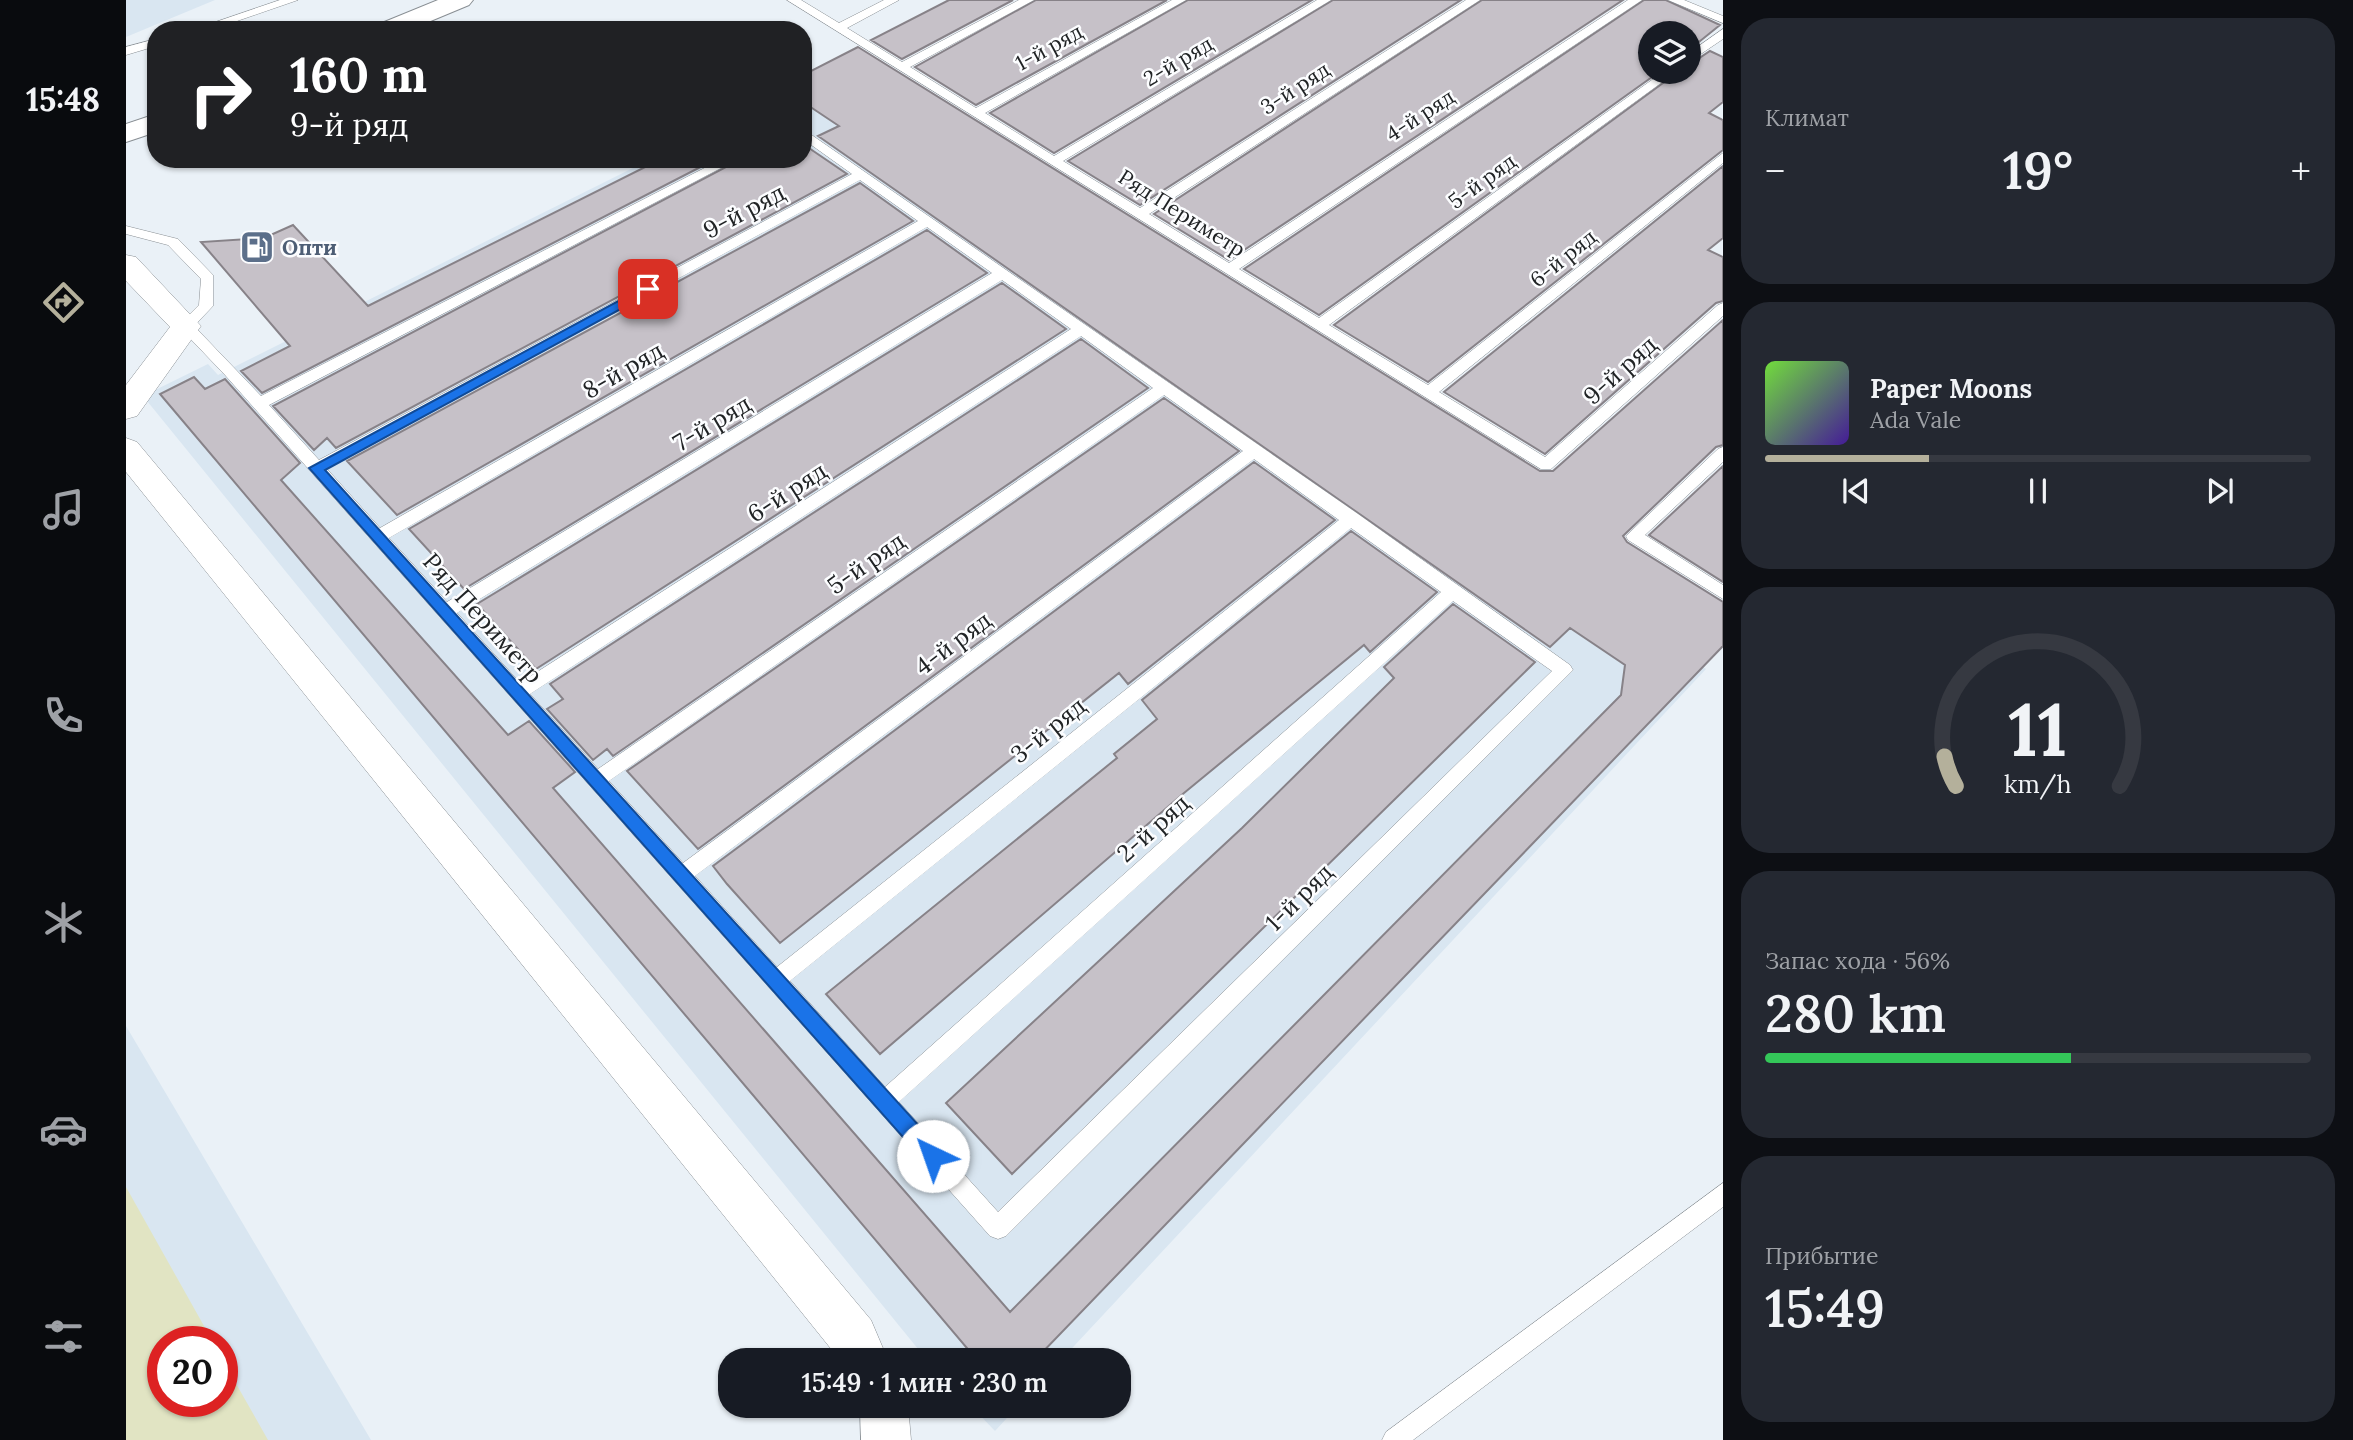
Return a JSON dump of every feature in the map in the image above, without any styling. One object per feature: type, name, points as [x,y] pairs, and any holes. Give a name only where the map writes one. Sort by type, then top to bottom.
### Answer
[{"type":"street","points":[[408,21],[460,0]]},
{"type":"street","points":[[126,134],[147,126]]},
{"type":"street","points":[[126,264],[186,326],[126,408]]},
{"type":"street","points":[[126,450],[854,1337],[859,1348]]},
{"type":"street","points":[[885,1418],[886,1440]]},
{"type":"lane","points":[[226,21],[292,0]]},
{"type":"lane","name":"Ряд Периметр","points":[[793,0],[1546,465]]},
{"type":"lane","points":[[838,28],[892,0]]},
{"type":"lane","points":[[902,67],[1028,0]]},
{"type":"lane","name":"1-й ряд","points":[[976,113],[1180,0]]},
{"type":"lane","name":"2-й ряд","points":[[1054,161],[1325,0]]},
{"type":"lane","name":"3-й ряд","points":[[1140,214],[1474,0]]},
{"type":"lane","name":"4-й ряд","points":[[1229,269],[1636,0]]},
{"type":"lane","points":[[1674,0],[1723,20]]},
{"type":"lane","points":[[1701,49],[1723,33]]},
{"type":"lane","points":[[126,51],[147,45]]},
{"type":"lane","name":"5-й ряд","points":[[1319,325],[1653,84]]},
{"type":"lane","points":[[812,140],[1454,590]]},
{"type":"lane","name":"6-й ряд","points":[[1429,392],[1723,157]]},
{"type":"lane","points":[[258,404],[715,168]]},
{"type":"lane","name":"9-й ряд","points":[[316,468],[861,174]]},
{"type":"lane","name":"8-й ряд","points":[[377,537],[928,221]]},
{"type":"lane","points":[[126,230],[173,242],[208,278],[206,306],[186,326]]},
{"type":"lane","name":"7-й ряд","points":[[445,612],[1003,273]]},
{"type":"lane","name":"9-й ряд","points":[[1546,465],[1723,308]]},
{"type":"lane","name":"Ряд Периметр","points":[[186,326],[998,1228],[1030,1197]]},
{"type":"lane","name":"6-й ряд","points":[[518,693],[1082,329]]},
{"type":"lane","name":"5-й ряд","points":[[596,780],[1165,387]]},
{"type":"lane","name":"4-й ряд","points":[[681,876],[1255,450]]},
{"type":"lane","points":[[1723,453],[1634,536],[1723,593]]},
{"type":"lane","name":"3-й ряд","points":[[775,981],[1352,518]]},
{"type":"lane","name":"1-й ряд","points":[[1030,1197],[1564,670],[1454,590]]},
{"type":"lane","name":"2-й ряд","points":[[884,1102],[1454,590]]},
{"type":"lane","points":[[1394,1440],[1723,1194]]},
{"type":"shaded area","points":[[126,0],[215,0],[164,21],[147,21],[147,28],[126,37]]},
{"type":"shaded area","points":[[813,79],[1706,669],[1072,1348],[917,1348],[143,396],[208,364],[218,375],[633,168],[812,168]]},
{"type":"shaded area","points":[[126,1026],[371,1440],[126,1440]]},
{"type":"shaded area","points":[[982,1418],[1007,1418],[995,1431]]},
{"type":"green space","points":[[126,1187],[204,1326],[147,1326],[147,1417],[238,1417],[238,1387],[268,1440],[126,1440]]},
{"type":"building","points":[[949,0],[1013,0],[902,59],[871,40]]},
{"type":"building","points":[[1036,0],[1167,0],[976,105],[915,67]]},
{"type":"building","points":[[1188,0],[1312,0],[1054,153],[990,113]]},
{"type":"building","points":[[1333,0],[1461,0],[1140,205],[1068,161]]},
{"type":"building","points":[[1482,0],[1623,0],[1229,260],[1154,214]]},
{"type":"building","points":[[1644,0],[1666,0],[1720,25],[1701,40],[1701,21],[1638,21],[1638,84],[1642,84],[1319,315],[1244,269]]},
{"type":"building","points":[[858,47],[1540,471],[1553,471],[1723,320],[1723,445],[1716,447],[1623,536],[1627,542],[1723,602],[1723,646],[1047,1348],[967,1348],[160,394],[194,377],[205,389],[225,379],[300,463],[281,480],[508,735],[529,721],[575,772],[553,788],[1010,1312],[1621,695],[1625,665],[1570,628],[1550,647],[818,136],[839,126],[812,108],[812,70]]},
{"type":"building","points":[[1710,51],[1723,57],[1723,102],[1709,113],[1723,120],[1723,150],[1428,382],[1334,325],[1662,84],[1701,84],[1701,57]]},
{"type":"building","points":[[812,150],[847,174],[336,448],[327,438],[314,450],[273,406],[724,168],[812,168]]},
{"type":"building","points":[[1723,166],[1723,238],[1708,250],[1723,257],[1723,301],[1716,303],[1545,454],[1444,392]]},
{"type":"building","points":[[643,168],[699,168],[262,393],[241,371],[290,346],[201,242],[264,238],[293,225],[368,306]]},
{"type":"building","points":[[860,183],[913,221],[397,515],[347,461]]},
{"type":"building","points":[[927,230],[987,273],[464,589],[409,529]]},
{"type":"building","points":[[1002,283],[1066,329],[536,669],[477,604]]},
{"type":"building","points":[[1081,339],[1148,388],[613,756],[607,749],[593,760],[547,709],[563,699],[550,684]]},
{"type":"building","points":[[1164,398],[1239,451],[698,849],[627,771]]},
{"type":"building","points":[[1254,462],[1335,520],[1128,684],[1119,673],[780,943],[713,866]]},
{"type":"building","points":[[1723,466],[1723,582],[1649,535]]},
{"type":"building","points":[[1351,531],[1437,592],[1370,652],[1364,645],[1184,793],[880,1054],[826,994],[1117,758],[1114,754],[1157,719],[1142,700]]},
{"type":"building","points":[[1453,604],[1535,662],[1012,1174],[946,1103],[1242,828],[1394,678],[1384,667]]},
{"type":"place","name":"Опти","points":[[257,247]]},
{"type":"route","points":[[648,289],[316,468],[933,1156]]}]
